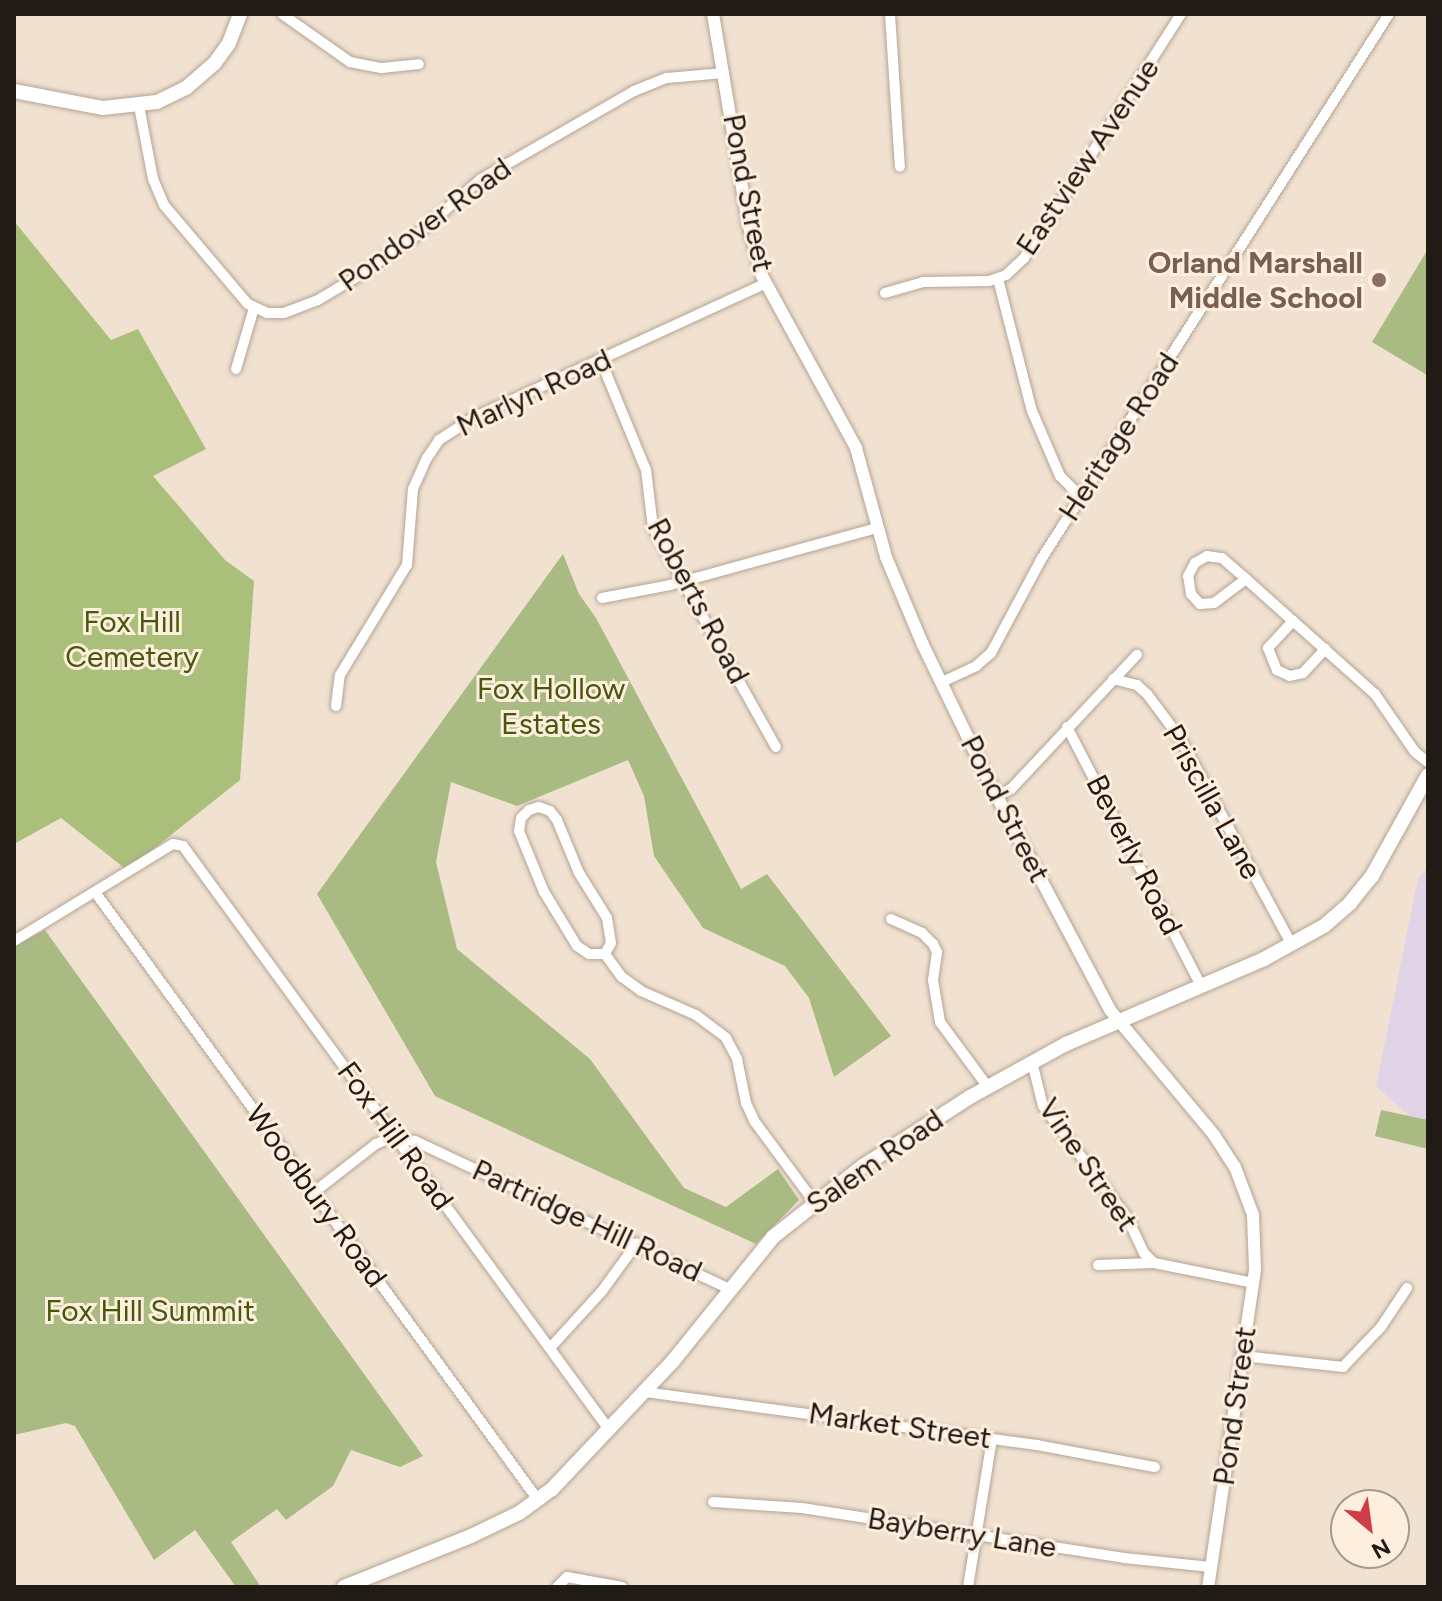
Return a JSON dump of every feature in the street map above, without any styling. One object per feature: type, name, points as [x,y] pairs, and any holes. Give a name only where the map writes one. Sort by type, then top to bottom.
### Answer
[{"type":"main road","points":[[14,91],[88,107],[139,106],[178,93],[206,72],[229,43],[240,14]]},
{"type":"main road","name":"Salem Road","points":[[344,1587],[455,1544],[519,1513],[538,1500],[610,1431],[645,1392],[773,1237],[873,1159],[1032,1062],[1118,1020],[1292,945],[1324,926],[1360,893],[1394,840],[1428,775]]},
{"type":"street","points":[[282,14],[350,62],[382,68],[419,64]]},
{"type":"street","name":"Pond Street","points":[[713,14],[748,223],[765,284],[856,448],[877,528],[898,588],[997,796],[1070,938],[1118,1020],[1184,1095],[1235,1167],[1253,1215],[1253,1283],[1208,1587]]},
{"type":"street","points":[[890,14],[900,167]]},
{"type":"street","name":"Eastview Avenue","points":[[885,293],[944,279],[998,279],[1024,258],[1181,14]]},
{"type":"street","name":"Heritage Road","points":[[942,682],[984,661],[991,653],[1042,558],[1389,14]]},
{"type":"street","name":"Pondover Road","points":[[254,308],[284,313],[318,300],[405,244],[481,179],[642,87],[672,77],[724,73]]},
{"type":"street","points":[[139,106],[150,167],[160,199],[226,282],[254,308],[236,369]]},
{"type":"street","points":[[998,279],[1032,411],[1060,476],[1081,497]]},
{"type":"street","name":"Marlyn Road","points":[[336,706],[340,675],[407,565],[413,489],[434,446],[445,434],[473,418],[765,284]]},
{"type":"street","name":"Roberts Road","points":[[601,361],[646,470],[653,528],[776,747]]},
{"type":"street","points":[[602,598],[682,581],[877,528]]},
{"type":"street","points":[[1246,579],[1214,603],[1200,604],[1191,594],[1188,576],[1195,563],[1207,556],[1222,558],[1246,579],[1293,621],[1325,649],[1375,694],[1415,752],[1428,762]]},
{"type":"street","points":[[1293,621],[1268,648],[1277,670],[1297,676],[1325,649]]},
{"type":"street","points":[[997,796],[1011,789],[1137,655]]},
{"type":"street","name":"Priscilla Lane","points":[[1113,679],[1137,685],[1180,738],[1292,945]]},
{"type":"street","name":"Beverly Road","points":[[1067,727],[1200,984]]},
{"type":"street","points":[[605,954],[612,932],[579,873],[557,820],[550,811],[539,807],[529,810],[521,818],[519,831],[544,892],[577,946],[589,954],[605,954],[630,983],[696,1015],[726,1038],[737,1059],[746,1103],[755,1122],[815,1203]]},
{"type":"street","name":"Fox Hill Road","points":[[95,892],[177,843],[183,846],[610,1431]]},
{"type":"street","points":[[14,941],[95,892]]},
{"type":"street","name":"Woodbury Road","points":[[95,892],[538,1500]]},
{"type":"street","points":[[891,919],[922,933],[933,944],[937,952],[933,980],[940,1022],[988,1087]]},
{"type":"street","name":"Vine Street","points":[[1032,1062],[1043,1106],[1128,1219],[1144,1253],[1154,1263]]},
{"type":"street","points":[[313,1193],[358,1156],[387,1139],[398,1139]]},
{"type":"street","name":"Partridge Hill Road","points":[[398,1139],[415,1141],[637,1243],[731,1290]]},
{"type":"street","points":[[550,1348],[602,1291],[637,1243]]},
{"type":"street","points":[[1098,1265],[1154,1263],[1253,1283]]},
{"type":"street","points":[[1243,1356],[1343,1367],[1381,1327],[1407,1288]]},
{"type":"street","name":"Market Street","points":[[645,1392],[992,1439],[1155,1467]]},
{"type":"street","points":[[968,1587],[992,1439]]},
{"type":"street","name":"Bayberry Lane","points":[[713,1502],[802,1508],[1211,1567]]},
{"type":"street","points":[[560,1582],[622,1587]]},
{"type":"shaded area","points":[[1428,867],[1428,1120],[1409,1116],[1376,1086],[1418,878]]},
{"type":"green space","name":"Fox Hill Cemetery","points":[[14,221],[111,340],[138,329],[206,449],[153,476],[225,560],[254,581],[240,780],[127,870],[61,818],[14,844]]},
{"type":"green space","points":[[1428,249],[1428,373],[1427,375],[1372,342]]},
{"type":"green space","name":"Fox Hollow Estates","points":[[563,554],[579,594],[596,618],[741,889],[767,874],[891,1036],[834,1077],[809,998],[785,966],[703,928],[654,856],[644,796],[628,760],[517,806],[451,782],[436,862],[457,949],[590,1059],[684,1188],[726,1207],[778,1169],[799,1200],[756,1244],[435,1096],[317,894]]},
{"type":"green space","name":"Fox Hill Summit","points":[[45,930],[423,1456],[400,1467],[351,1450],[333,1486],[286,1520],[277,1509],[231,1542],[261,1587],[236,1587],[195,1530],[154,1560],[75,1426],[66,1423],[14,1435],[14,946]]},
{"type":"green space","points":[[1381,1110],[1428,1120],[1428,1149],[1375,1136]]},
{"type":"place","name":"Orland Marshall Middle School","points":[[1379,280]]}]
